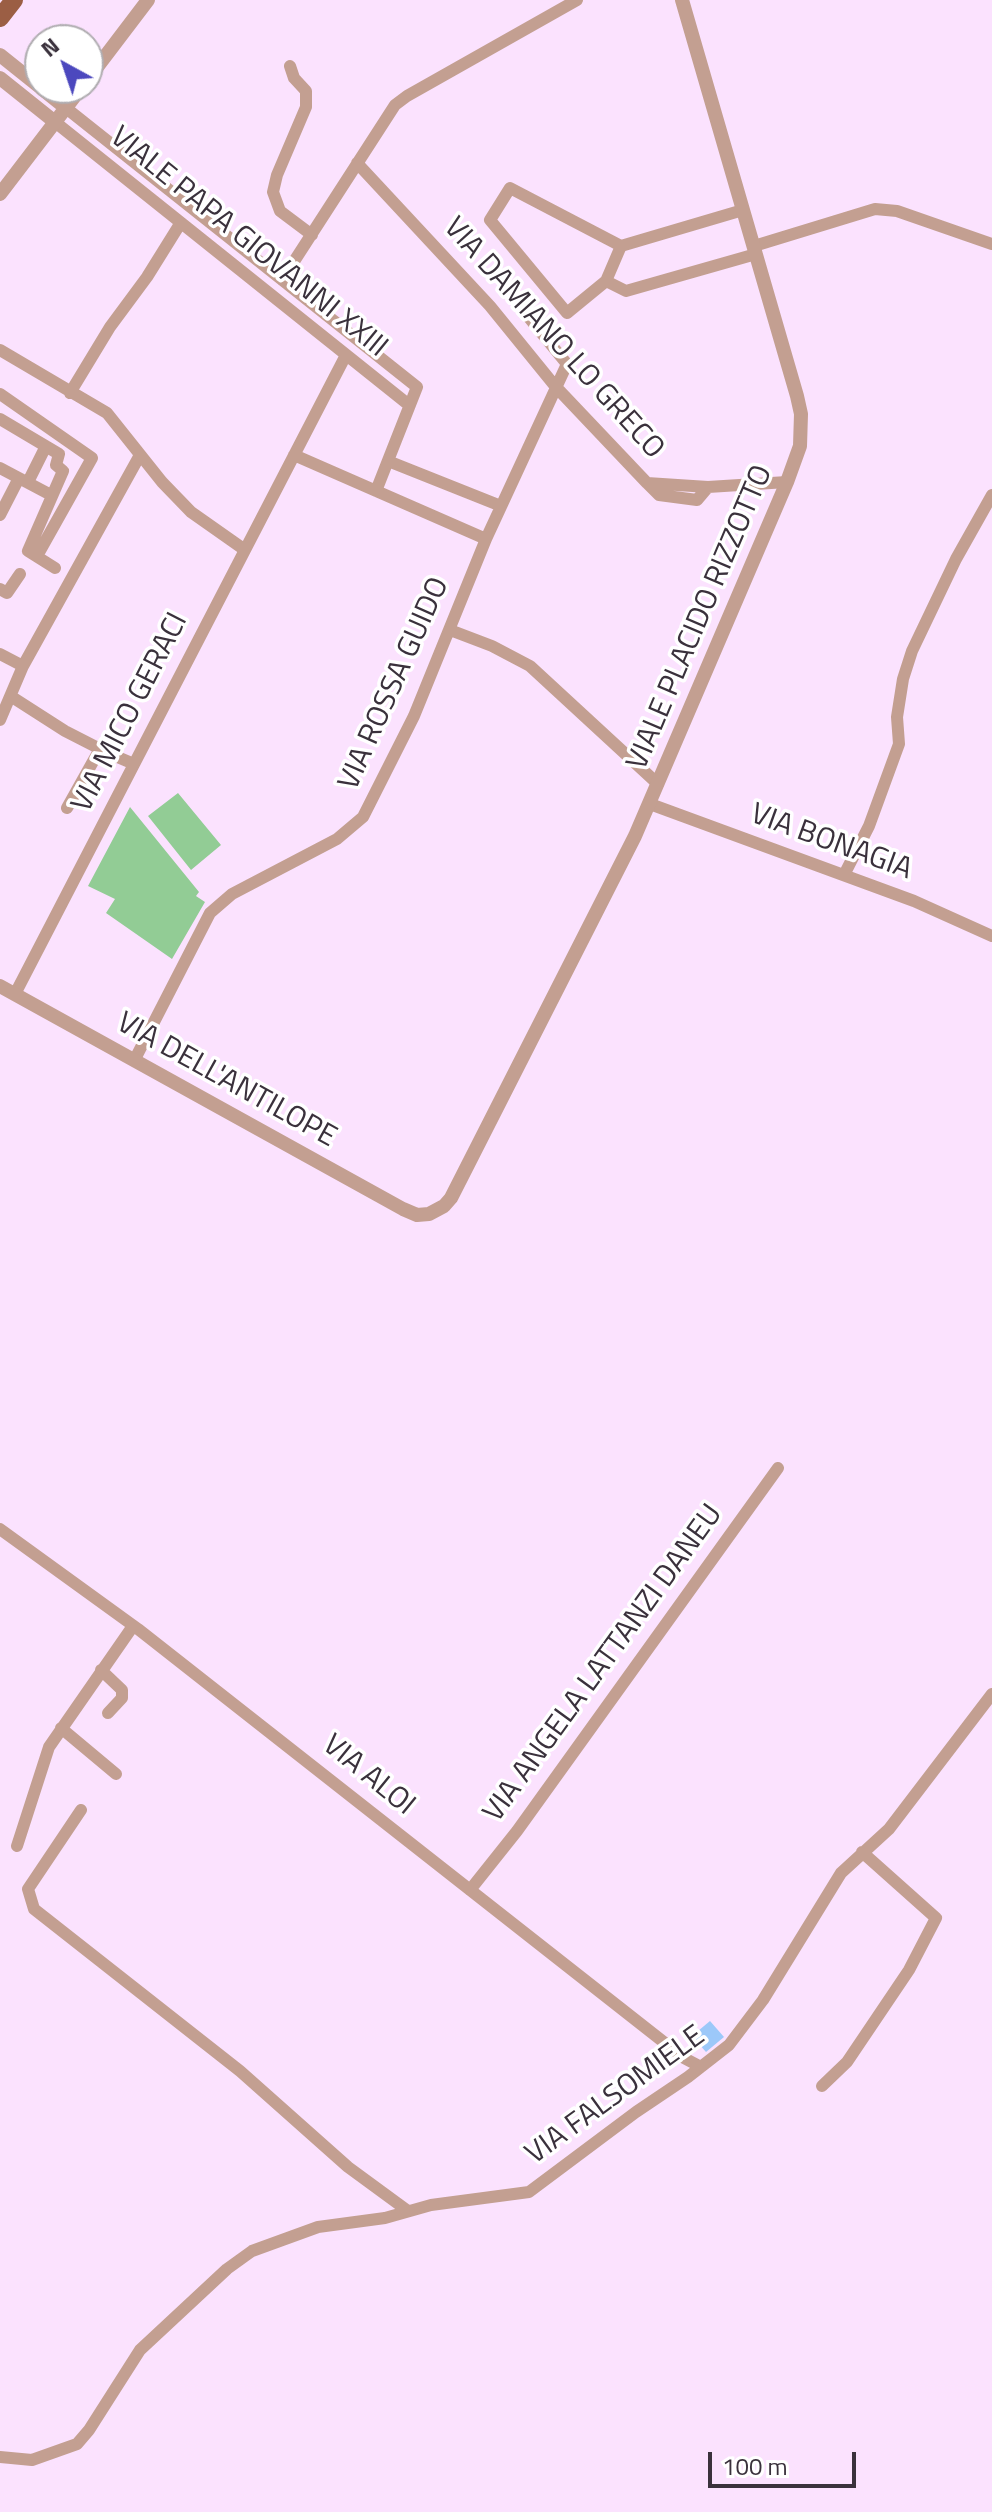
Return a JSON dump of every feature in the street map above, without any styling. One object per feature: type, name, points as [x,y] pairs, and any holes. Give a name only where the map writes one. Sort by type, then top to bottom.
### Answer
[{"type":"main road","points":[[0,18],[14,0]]},
{"type":"street","points":[[104,58],[148,0]]},
{"type":"street","points":[[282,280],[385,118],[407,96],[577,0]]},
{"type":"street","name":"VIALE PLACIDO RIZZOTTO","points":[[429,1214],[451,1198],[650,804],[800,446],[801,414],[682,0]]},
{"type":"street","points":[[0,55],[24,75]]},
{"type":"street","points":[[290,66],[294,78],[306,91],[306,107],[277,175],[273,192],[280,211],[312,235]]},
{"type":"street","points":[[0,78],[55,122]]},
{"type":"street","points":[[61,104],[66,108]]},
{"type":"street","points":[[0,194],[69,104]]},
{"type":"street","name":"VIALE PAPA GIOVANNI XXIII","points":[[55,122],[409,405],[417,387],[66,108]]},
{"type":"street","name":"VIA DAMIANO LO GRECO","points":[[357,163],[490,306],[555,386],[647,483],[708,487],[787,482]]},
{"type":"street","points":[[621,246],[606,281],[567,313],[490,220],[510,188],[621,246],[743,210]]},
{"type":"street","points":[[606,281],[626,291],[875,209],[897,211],[992,244]]},
{"type":"street","points":[[70,393],[110,327],[147,277],[180,224]]},
{"type":"street","name":"VIA ROSSA GUIDO","points":[[135,1059],[210,913],[232,894],[337,839],[363,817],[414,716],[486,539],[567,364],[526,314]]},
{"type":"street","points":[[0,350],[107,413],[191,512],[245,550]]},
{"type":"street","name":"VIA MICO GERACI","points":[[15,994],[346,355]]},
{"type":"street","points":[[0,394],[92,458],[37,556]]},
{"type":"street","points":[[376,491],[409,405]]},
{"type":"street","points":[[0,419],[59,454]]},
{"type":"street","points":[[67,441],[56,465],[79,481]]},
{"type":"street","points":[[0,515],[46,446]]},
{"type":"street","points":[[0,720],[23,666],[140,455]]},
{"type":"street","points":[[294,455],[486,539]]},
{"type":"street","points":[[388,461],[501,506]]},
{"type":"street","points":[[0,468],[51,495]]},
{"type":"street","points":[[55,568],[28,551],[63,471]]},
{"type":"street","points":[[844,875],[869,826],[899,744],[897,717],[903,679],[912,651],[956,559],[992,495]]},
{"type":"street","points":[[0,589],[7,593],[20,574]]},
{"type":"street","points":[[450,630],[492,646],[530,666],[658,784]]},
{"type":"street","points":[[0,654],[23,666]]},
{"type":"street","points":[[12,697],[65,731],[134,764]]},
{"type":"street","points":[[67,808],[100,749]]},
{"type":"street","name":"VIA BONAGIA","points":[[650,804],[914,901],[992,936]]},
{"type":"street","name":"VIA DELL'ANTILOPE","points":[[0,986],[403,1209],[417,1215],[429,1214]]},
{"type":"street","name":"VIA ANGELA LATTANZI DANEU","points":[[470,1890],[517,1831],[778,1468]]},
{"type":"street","name":"VIA ALOI","points":[[0,1529],[133,1626],[684,2058],[701,2067]]},
{"type":"street","points":[[17,1846],[45,1757],[61,1728],[133,1626]]},
{"type":"street","points":[[101,1670],[122,1690],[122,1698],[108,1713]]},
{"type":"street","name":"VIA FALSOMIELE","points":[[0,2457],[32,2460],[77,2444],[140,2350],[227,2269],[252,2251],[318,2227],[374,2221],[431,2205],[529,2192],[701,2067],[729,2045],[763,2000],[841,1873],[889,1829],[992,1694]]},
{"type":"street","points":[[61,1728],[116,1774]]},
{"type":"street","points":[[81,1810],[28,1889],[34,1909],[240,2071],[348,2167],[408,2211]]},
{"type":"street","points":[[822,2086],[847,2062],[909,1970],[936,1918],[862,1852]]},
{"type":"green space","points":[[178,793],[221,845],[191,870],[148,816]]},
{"type":"green space","points":[[130,807],[199,892],[196,896],[205,902],[172,959],[106,913],[115,899],[88,886]]},
{"type":"water","points":[[710,2021],[724,2037],[706,2052],[692,2036]]}]
